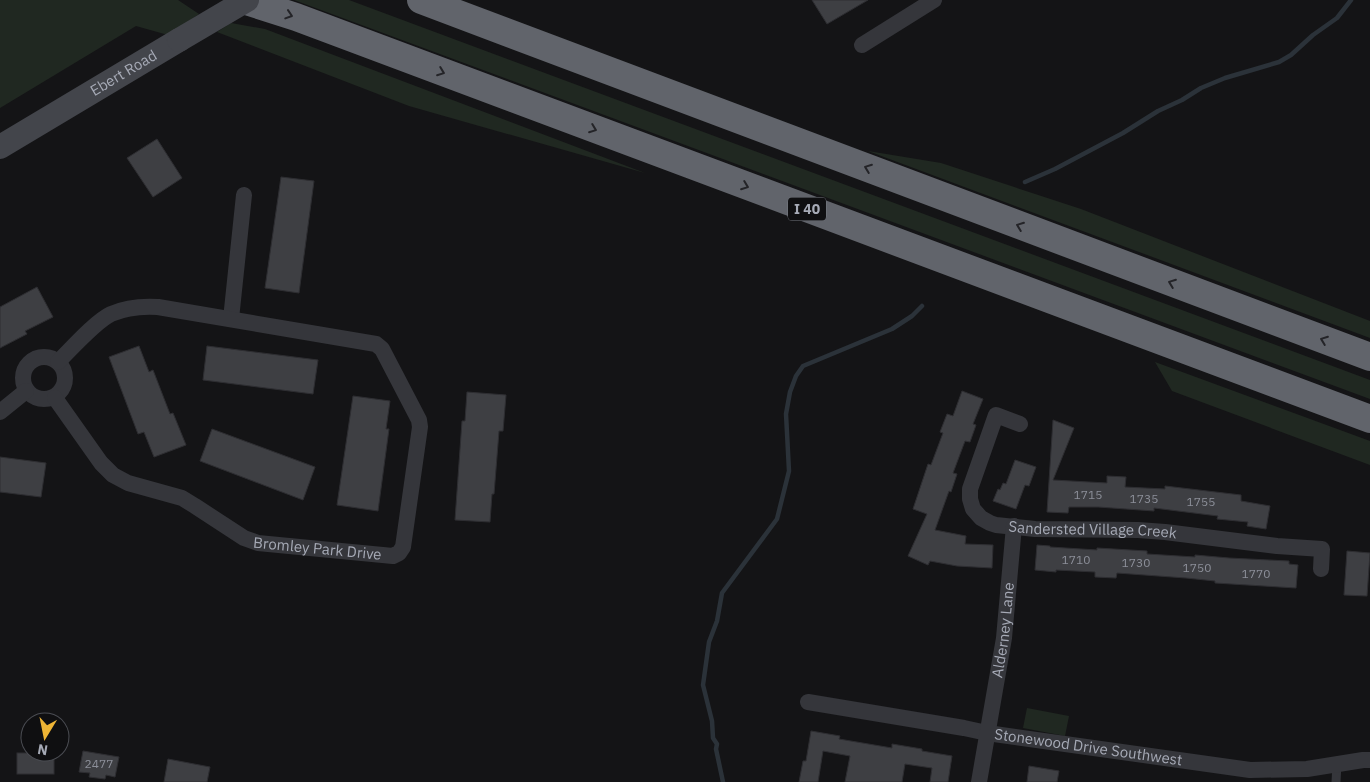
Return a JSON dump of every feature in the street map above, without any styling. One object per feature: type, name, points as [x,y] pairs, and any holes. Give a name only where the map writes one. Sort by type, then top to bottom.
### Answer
[{"type":"highway","name":"I 40","points":[[243,0],[296,17],[1370,419]]},
{"type":"highway","points":[[421,0],[1370,357]]},
{"type":"main road","name":"Ebert Road","points":[[0,147],[247,0]]},
{"type":"street","points":[[862,45],[934,0]]},
{"type":"street","points":[[231,319],[244,195]]},
{"type":"street","name":"Bromley Park Drive","points":[[55,398],[101,463],[113,475],[128,483],[182,498],[244,538],[258,543],[393,556],[400,553],[403,547],[420,427],[419,420],[382,349],[376,344],[158,307],[142,306],[125,309],[109,315],[58,362]]},
{"type":"street","points":[[38,357],[48,357],[58,362],[64,370],[66,381],[62,390],[55,398],[44,400],[34,398],[26,391],[22,382],[23,371],[29,362],[38,357]]},
{"type":"street","points":[[0,412],[26,391]]},
{"type":"street","name":"Sandersted Village Creek","points":[[1020,424],[996,415],[970,489],[970,500],[974,509],[981,518],[990,523],[1035,529],[1166,532],[1277,546],[1322,549],[1321,568]]},
{"type":"street","name":"Alderney Lane","points":[[979,782],[1004,638],[1014,526]]},
{"type":"street","name":"Stonewood Drive Southwest","points":[[808,702],[964,728],[987,734],[1250,770],[1307,769],[1370,760]]},
{"type":"lane","points":[[1336,782],[1337,764]]},
{"type":"shaded area","points":[[0,0],[178,0],[199,14],[168,35],[136,26],[0,108]]},
{"type":"shaded area","points":[[294,0],[349,0],[1370,380],[1370,399]]},
{"type":"shaded area","points":[[231,23],[265,29],[645,173],[409,106],[217,32]]},
{"type":"shaded area","points":[[868,151],[941,163],[1081,209],[1370,321],[1370,338]]},
{"type":"shaded area","points":[[1155,362],[1370,441],[1370,465],[1172,391]]},
{"type":"shaded area","points":[[1027,708],[1069,716],[1065,736],[1023,728]]},
{"type":"building","points":[[812,0],[868,0],[827,24]]},
{"type":"building","points":[[157,139],[182,178],[153,197],[127,158]]},
{"type":"building","points":[[281,177],[314,181],[299,293],[265,288]]},
{"type":"building","points":[[37,287],[53,317],[25,331],[27,334],[0,348],[0,307]]},
{"type":"building","points":[[139,346],[149,372],[153,370],[170,414],[173,413],[186,445],[154,457],[144,432],[138,434],[109,357]]},
{"type":"building","points":[[207,346],[318,360],[313,394],[203,380]]},
{"type":"building","points":[[962,391],[983,399],[973,424],[976,425],[970,442],[965,441],[953,473],[957,474],[935,530],[966,536],[965,544],[993,545],[992,568],[957,566],[930,561],[928,565],[908,556],[927,514],[913,509],[928,464],[931,465],[943,433],[940,432],[947,414],[953,416]]},
{"type":"building","points":[[467,392],[506,395],[503,431],[499,431],[490,522],[455,520],[462,421],[465,421]]},
{"type":"building","points":[[353,396],[390,401],[386,429],[389,429],[378,511],[337,505]]},
{"type":"building","points":[[1053,420],[1074,428],[1053,480],[1107,483],[1107,476],[1126,477],[1125,487],[1165,489],[1165,486],[1241,495],[1241,501],[1270,506],[1266,529],[1247,526],[1248,522],[1217,519],[1218,516],[1154,508],[1154,511],[1069,507],[1068,513],[1047,512]]},
{"type":"building","points":[[212,429],[315,467],[303,500],[200,461]]},
{"type":"building","points":[[0,457],[46,463],[41,497],[0,492]]},
{"type":"building","points":[[1015,460],[1036,467],[1029,486],[1025,485],[1016,509],[993,501],[998,489],[1000,490],[1003,483],[1006,484]]},
{"type":"building","points":[[1037,545],[1097,550],[1097,548],[1147,551],[1147,554],[1289,561],[1289,564],[1298,565],[1296,588],[1215,583],[1215,581],[1186,578],[1117,573],[1116,578],[1095,577],[1095,572],[1035,570]]},
{"type":"building","points":[[1347,551],[1370,553],[1367,596],[1344,595]]},
{"type":"building","points":[[811,731],[840,736],[839,739],[892,748],[892,744],[952,756],[948,782],[930,782],[932,768],[905,764],[902,782],[845,782],[850,756],[823,751],[818,782],[799,782],[803,761],[806,761]]},
{"type":"building","points":[[83,751],[119,757],[115,777],[106,775],[105,779],[89,777],[90,773],[79,772]]},
{"type":"building","points":[[17,753],[20,753],[20,762],[54,762],[54,774],[17,774]]},
{"type":"building","points":[[168,759],[210,767],[207,782],[164,782]]},
{"type":"building","points":[[1029,766],[1059,771],[1057,782],[1027,782]]},
{"type":"waterway","points":[[1025,182],[1055,169],[1123,133],[1158,111],[1182,100],[1201,88],[1225,78],[1279,62],[1291,55],[1313,35],[1337,18],[1351,0]]},
{"type":"waterway","points":[[723,782],[716,749],[717,744],[713,738],[712,721],[703,685],[709,642],[717,621],[722,593],[777,519],[789,471],[786,414],[790,392],[796,376],[803,366],[892,329],[912,316],[922,306]]}]
